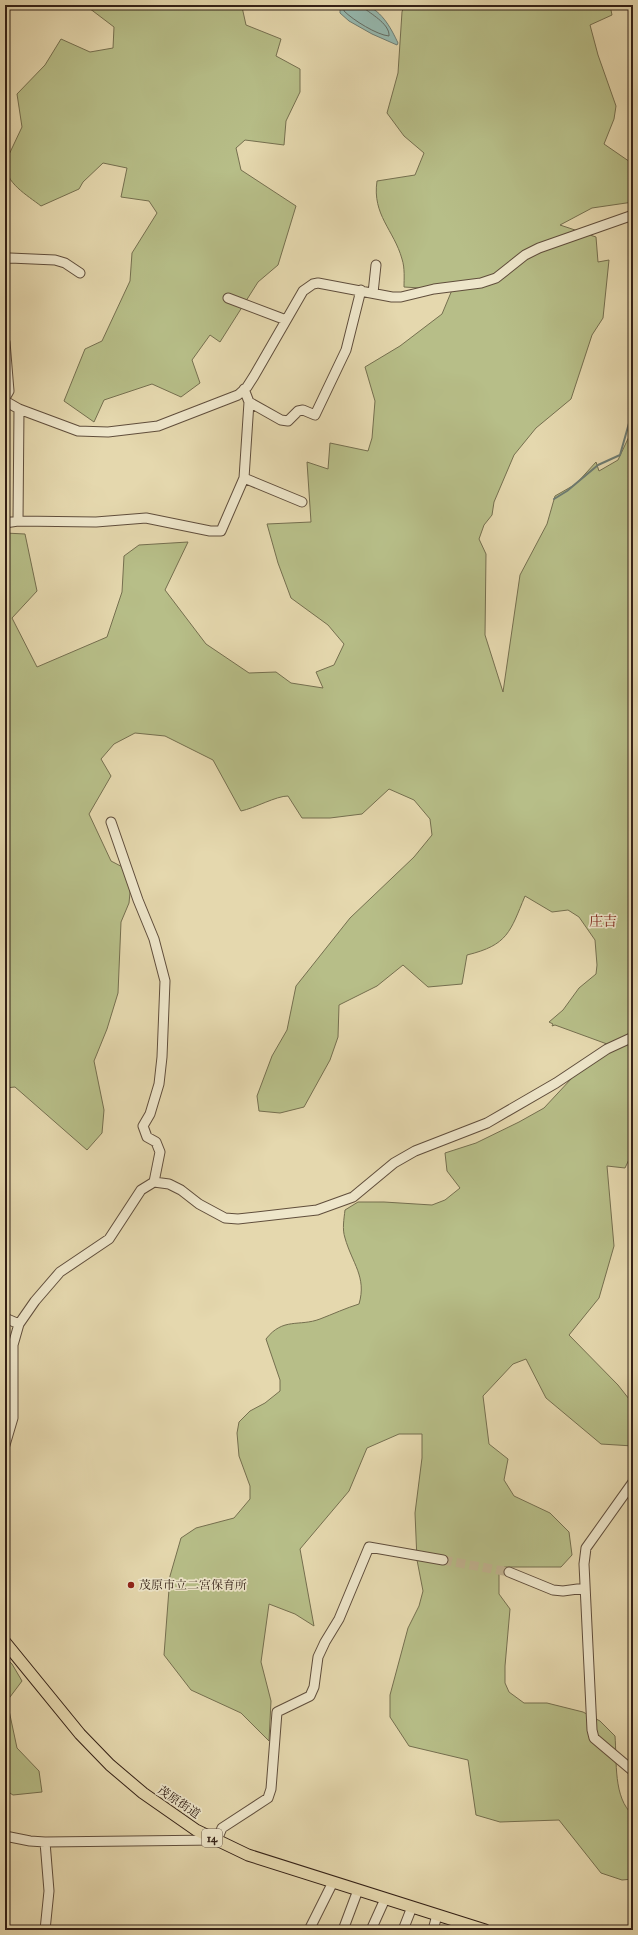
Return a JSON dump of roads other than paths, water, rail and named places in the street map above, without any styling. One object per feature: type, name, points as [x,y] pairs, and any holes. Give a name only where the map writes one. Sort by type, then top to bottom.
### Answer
[{"type":"main road","name":"茂原街道","points":[[5,1642],[80,1734],[110,1765],[143,1794],[196,1830],[248,1855],[485,1930]]},
{"type":"street","points":[[5,342],[9,391],[5,400],[19,408],[78,430],[122,431],[144,429],[171,422],[238,395],[254,376],[303,291],[313,284],[318,283],[361,290],[392,297],[434,289],[481,283],[496,278],[525,255],[539,248],[633,215]]},
{"type":"street","points":[[5,260],[10,258],[55,260],[65,263],[80,273]]},
{"type":"street","points":[[373,293],[376,265]]},
{"type":"street","points":[[249,402],[281,420],[288,421],[298,411],[303,410],[315,415],[346,350],[361,290]]},
{"type":"street","points":[[228,298],[286,320]]},
{"type":"street","points":[[5,522],[96,522],[146,518],[210,531],[221,531],[244,478],[249,402],[244,389]]},
{"type":"street","points":[[18,521],[19,408]]},
{"type":"street","points":[[244,478],[302,502]]},
{"type":"street","points":[[111,822],[138,900],[154,939],[165,981],[163,1050],[159,1084],[150,1114],[143,1126],[147,1137],[156,1142],[160,1152],[154,1182]]},
{"type":"street","points":[[5,1445],[13,1418],[13,1345],[19,1324],[35,1301],[57,1275],[67,1266],[109,1239],[141,1190],[154,1182],[169,1184],[181,1190],[199,1204],[225,1218],[238,1219],[317,1210],[353,1197],[394,1163],[415,1150],[487,1123],[556,1083],[607,1049],[633,1037]]},
{"type":"street","points":[[5,1318],[19,1324]]},
{"type":"street","points":[[633,1482],[586,1548],[584,1564],[592,1730],[594,1738],[633,1771]]},
{"type":"street","points":[[5,1836],[30,1841],[45,1842],[217,1840],[222,1828],[268,1798],[271,1789],[277,1712],[310,1696],[314,1687],[318,1657],[339,1619],[369,1547],[443,1560]]},
{"type":"street","points":[[509,1572],[554,1590],[585,1588]]},
{"type":"street","points":[[45,1842],[49,1891],[45,1930]]},
{"type":"street","points":[[309,1930],[333,1882]]},
{"type":"street","points":[[343,1930],[358,1890]]},
{"type":"street","points":[[371,1930],[385,1899]]},
{"type":"street","points":[[403,1930],[412,1907]]},
{"type":"street","points":[[433,1930],[437,1915]]},
{"type":"water","points":[[340,5],[362,5],[374,10],[384,19],[392,31],[398,43],[397,45],[372,34],[349,21],[340,13]]},
{"type":"waterway","points":[[554,499],[567,491],[598,465],[620,455],[633,409]]},
{"type":"tunnel","points":[[443,1560],[509,1572]]},
{"type":"place","name":"茂原市立二宮保育所","points":[[131,1585]]},
{"type":"district","name":"庄吉","points":[[603,921]]}]
